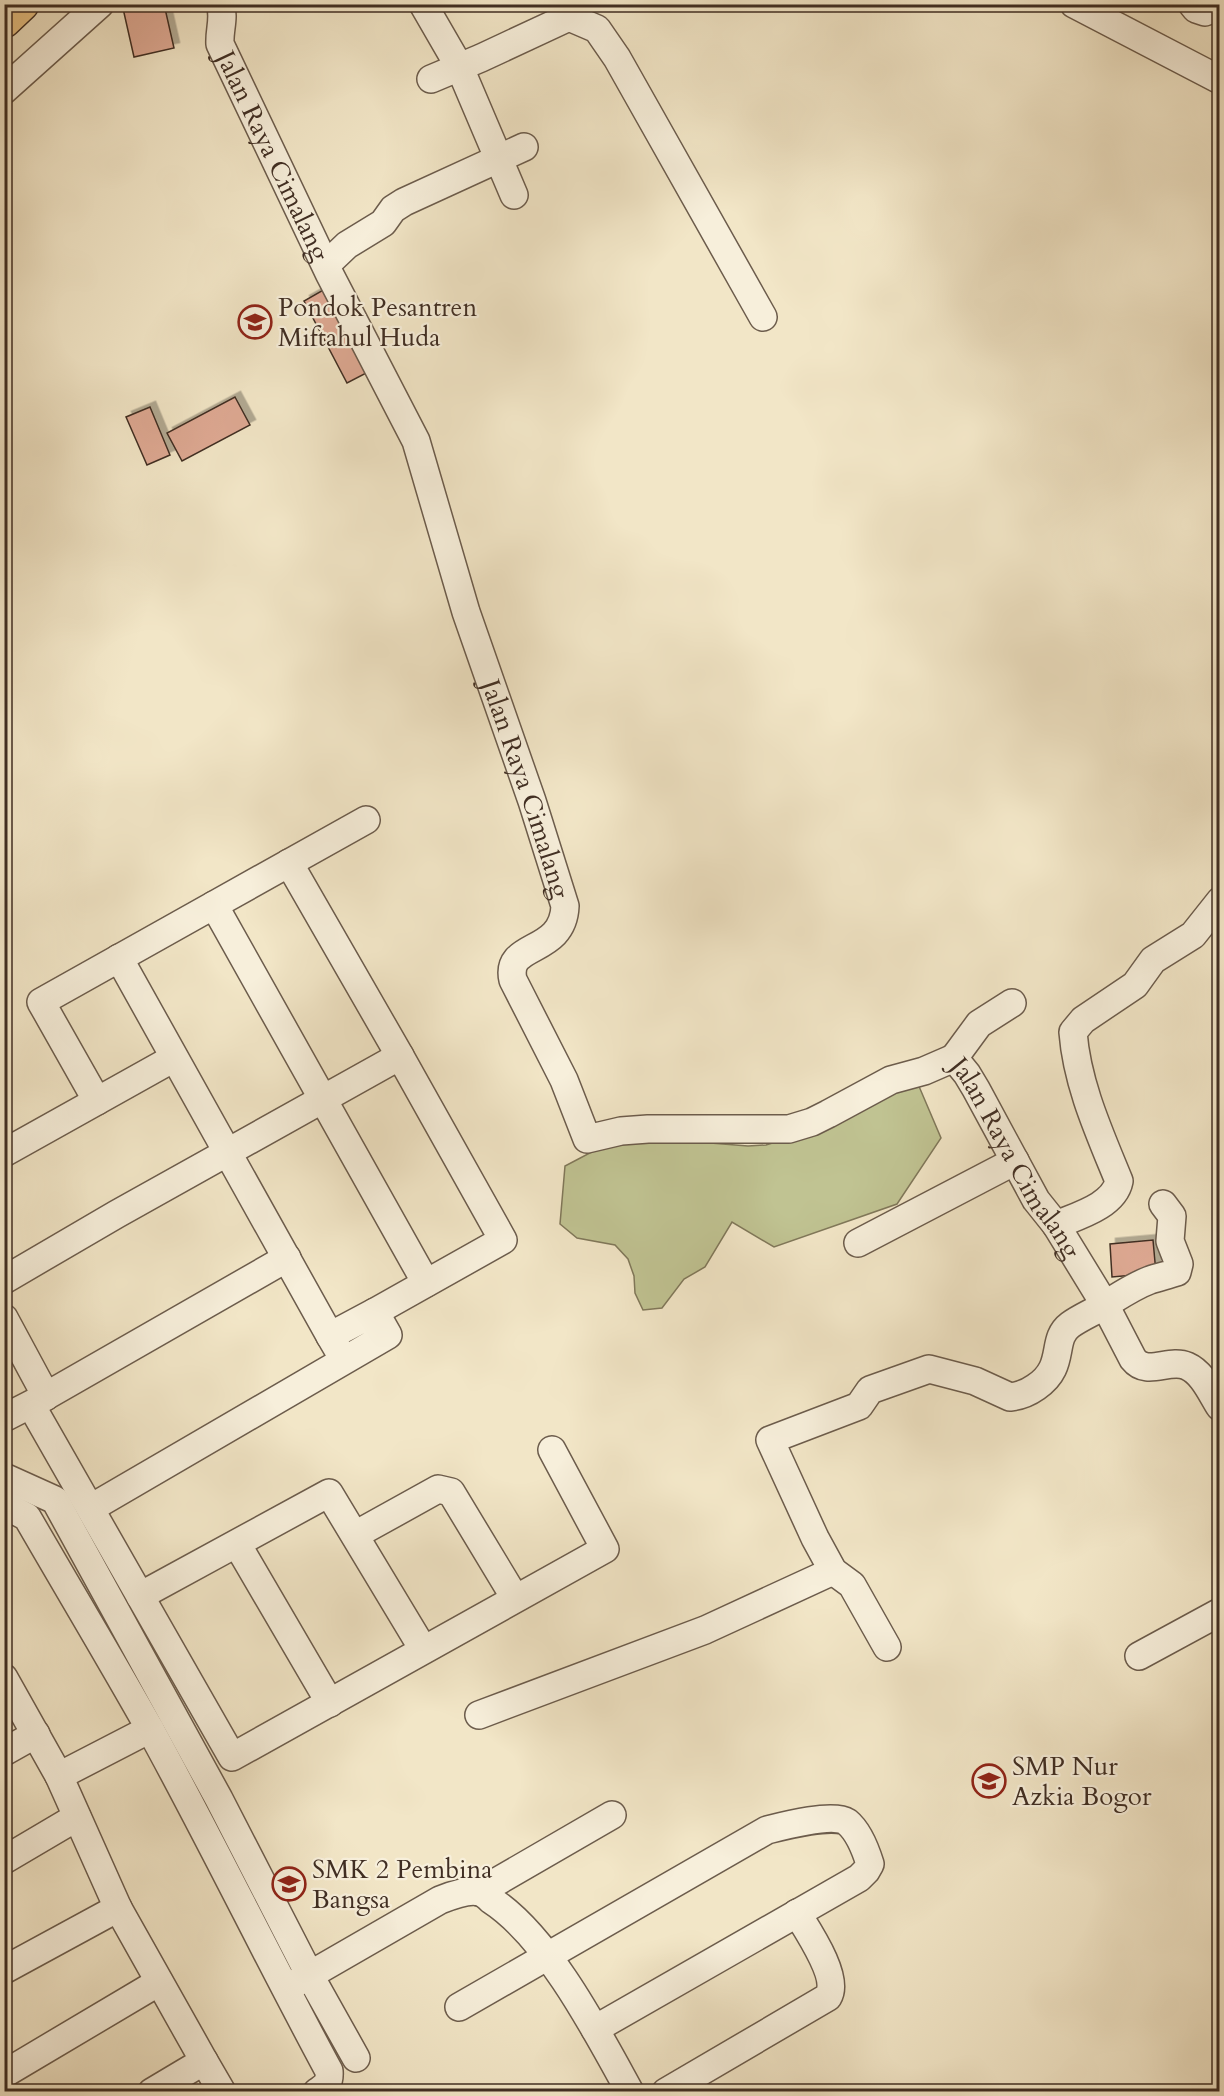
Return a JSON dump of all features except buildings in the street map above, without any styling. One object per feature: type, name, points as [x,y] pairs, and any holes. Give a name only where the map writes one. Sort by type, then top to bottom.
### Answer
[{"type":"main road","points":[[4,21],[22,4]]},
{"type":"street","points":[[4,90],[100,4]]},
{"type":"street","name":"Jalan Raya Cimalang","points":[[220,4],[223,15],[219,32],[220,44],[326,265],[416,441],[466,612],[532,801],[565,906],[564,917],[556,933],[548,941],[517,958],[511,972],[564,1080],[587,1139],[621,1131],[648,1129],[789,1129],[812,1122],[891,1080],[924,1071],[954,1058],[972,1082],[1036,1200],[1056,1225],[1105,1305],[1137,1364],[1153,1368],[1164,1365],[1186,1365],[1204,1381],[1220,1407]]},
{"type":"street","points":[[423,4],[460,68],[514,195]]},
{"type":"street","points":[[1074,4],[1220,80]]},
{"type":"street","points":[[1192,4],[1196,9],[1204,12],[1220,5]]},
{"type":"street","points":[[430,79],[460,68],[569,17],[597,29],[617,58],[763,317]]},
{"type":"street","points":[[326,265],[347,245],[383,223],[393,210],[404,202],[524,147]]},
{"type":"street","points":[[97,1101],[41,1002],[366,820]]},
{"type":"street","points":[[289,863],[503,1240],[330,1336]]},
{"type":"street","points":[[1056,1225],[1088,1211],[1109,1198],[1118,1187],[1119,1181],[1088,1105],[1074,1047],[1073,1032],[1083,1020],[1135,985],[1153,960],[1193,934],[1220,902]]},
{"type":"street","points":[[214,905],[426,1283]]},
{"type":"street","points":[[118,958],[344,1360]]},
{"type":"street","points":[[954,1058],[979,1024],[1012,1003]]},
{"type":"street","points":[[4,1280],[117,1214],[400,1056]]},
{"type":"street","points":[[6,1148],[174,1058]]},
{"type":"street","points":[[858,1244],[1015,1161]]},
{"type":"street","points":[[887,1647],[852,1585],[833,1571],[815,1538],[770,1440],[859,1406],[870,1390],[929,1369],[975,1381],[1010,1397],[1017,1397],[1039,1385],[1053,1371],[1065,1330],[1131,1288],[1177,1272],[1179,1264],[1170,1241],[1172,1216],[1163,1204]]},
{"type":"street","points":[[4,1418],[287,1258]]},
{"type":"street","points":[[91,1508],[388,1335],[375,1312]]},
{"type":"street","points":[[4,1318],[38,1400],[91,1508],[232,1757],[605,1549],[552,1450]]},
{"type":"street","points":[[4,1477],[55,1500],[219,1798],[309,1974],[356,2058]]},
{"type":"street","points":[[355,1535],[438,1489],[451,1492],[515,1598]]},
{"type":"street","points":[[140,1596],[329,1493],[423,1649]]},
{"type":"street","points":[[4,1505],[27,1517],[150,1729],[195,1813],[329,2071],[330,2079],[326,2086],[317,2091]]},
{"type":"street","points":[[237,1544],[330,1703]]},
{"type":"street","points":[[479,1715],[705,1630],[833,1571]]},
{"type":"street","points":[[1139,1656],[1220,1612]]},
{"type":"street","points":[[4,1678],[59,1776],[118,1908],[222,2091]]},
{"type":"street","points":[[59,1776],[150,1729]]},
{"type":"street","points":[[4,1752],[36,1734]]},
{"type":"street","points":[[195,1813],[219,1798]]},
{"type":"street","points":[[285,1990],[440,1900],[456,1894],[479,1892],[612,1815]]},
{"type":"street","points":[[4,1860],[77,1817]]},
{"type":"street","points":[[459,2007],[767,1830],[825,1819],[846,1822],[861,1842],[870,1864],[859,1878],[595,2029]]},
{"type":"street","points":[[479,1892],[505,1909],[547,1956],[595,2029],[630,2091]]},
{"type":"street","points":[[4,1970],[118,1908]]},
{"type":"street","points":[[666,2091],[822,2001],[831,1992],[828,1971],[797,1913]]},
{"type":"street","points":[[4,2074],[159,1982]]},
{"type":"street","points":[[699,2091],[732,2054]]},
{"type":"street","points":[[152,2091],[204,2061]]},
{"type":"green space","points":[[918,1084],[941,1138],[897,1204],[774,1247],[732,1222],[705,1267],[684,1279],[662,1308],[643,1310],[635,1293],[634,1276],[628,1259],[615,1245],[577,1238],[560,1224],[565,1166],[622,1136],[748,1146],[766,1145],[821,1128],[885,1086]]},
{"type":"place","name":"Pondok Pesantren Miftahul Huda","points":[[255,322]]},
{"type":"place","name":"SMP Nur Azkia Bogor","points":[[989,1781]]},
{"type":"place","name":"SMK 2 Pembina Bangsa","points":[[289,1884]]}]
